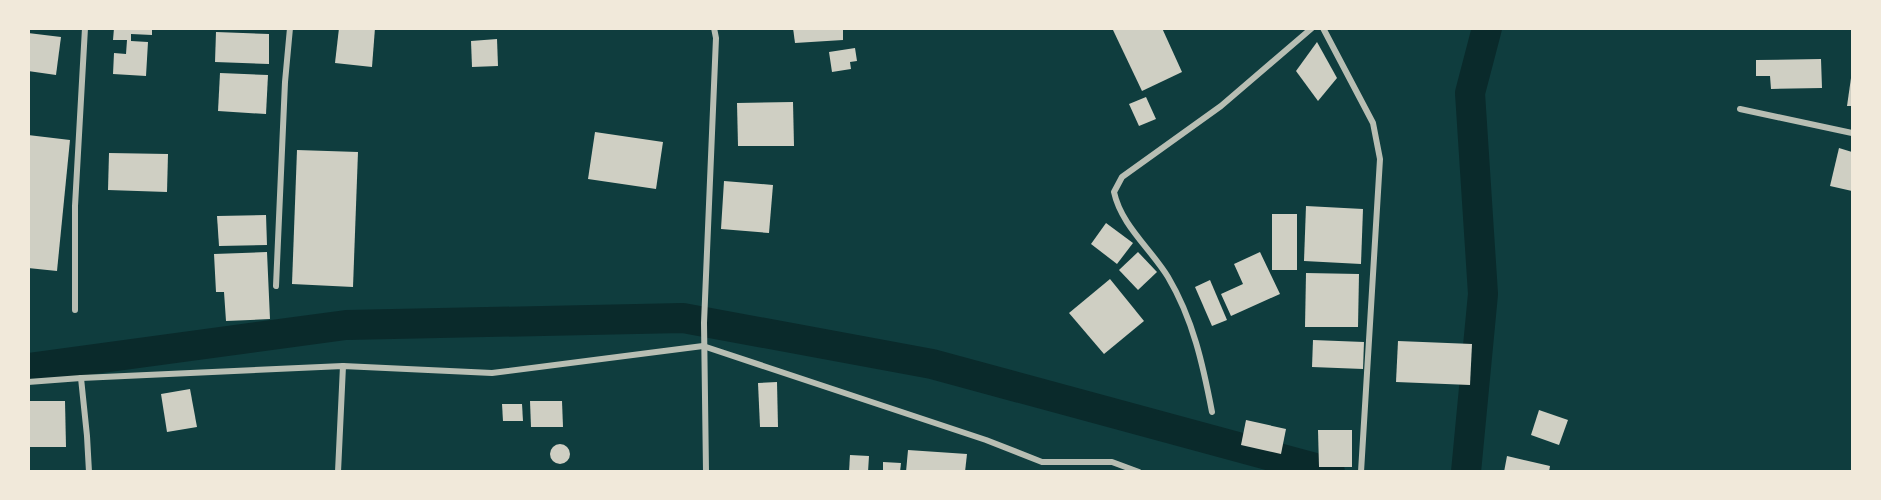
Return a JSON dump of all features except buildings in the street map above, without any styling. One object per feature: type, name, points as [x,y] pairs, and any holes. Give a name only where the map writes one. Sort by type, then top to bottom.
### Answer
[{"type":"street","points":[[75,310],[75,206],[85,28]]},
{"type":"street","points":[[276,286],[285,82],[290,28]]},
{"type":"street","points":[[706,471],[704,323],[716,38],[714,28]]},
{"type":"street","points":[[1212,412],[1196,337],[1180,300],[1167,276],[1118,208],[1114,192],[1122,177],[1221,106],[1312,28]]},
{"type":"street","points":[[1323,28],[1373,123],[1380,159],[1361,471]]},
{"type":"street","points":[[1740,109],[1852,133]]},
{"type":"street","points":[[28,382],[343,366],[492,373],[704,346],[986,440],[1042,462],[1112,462],[1139,471]]},
{"type":"street","points":[[338,471],[343,366]]},
{"type":"street","points":[[81,378],[89,471]]},
{"type":"street","points":[[1042,462],[1043,471]]},
{"type":"waterway","points":[[1466,472],[1483,294],[1470,93],[1487,28]]},
{"type":"waterway","points":[[28,368],[346,325],[683,318],[932,364],[1330,472]]}]
